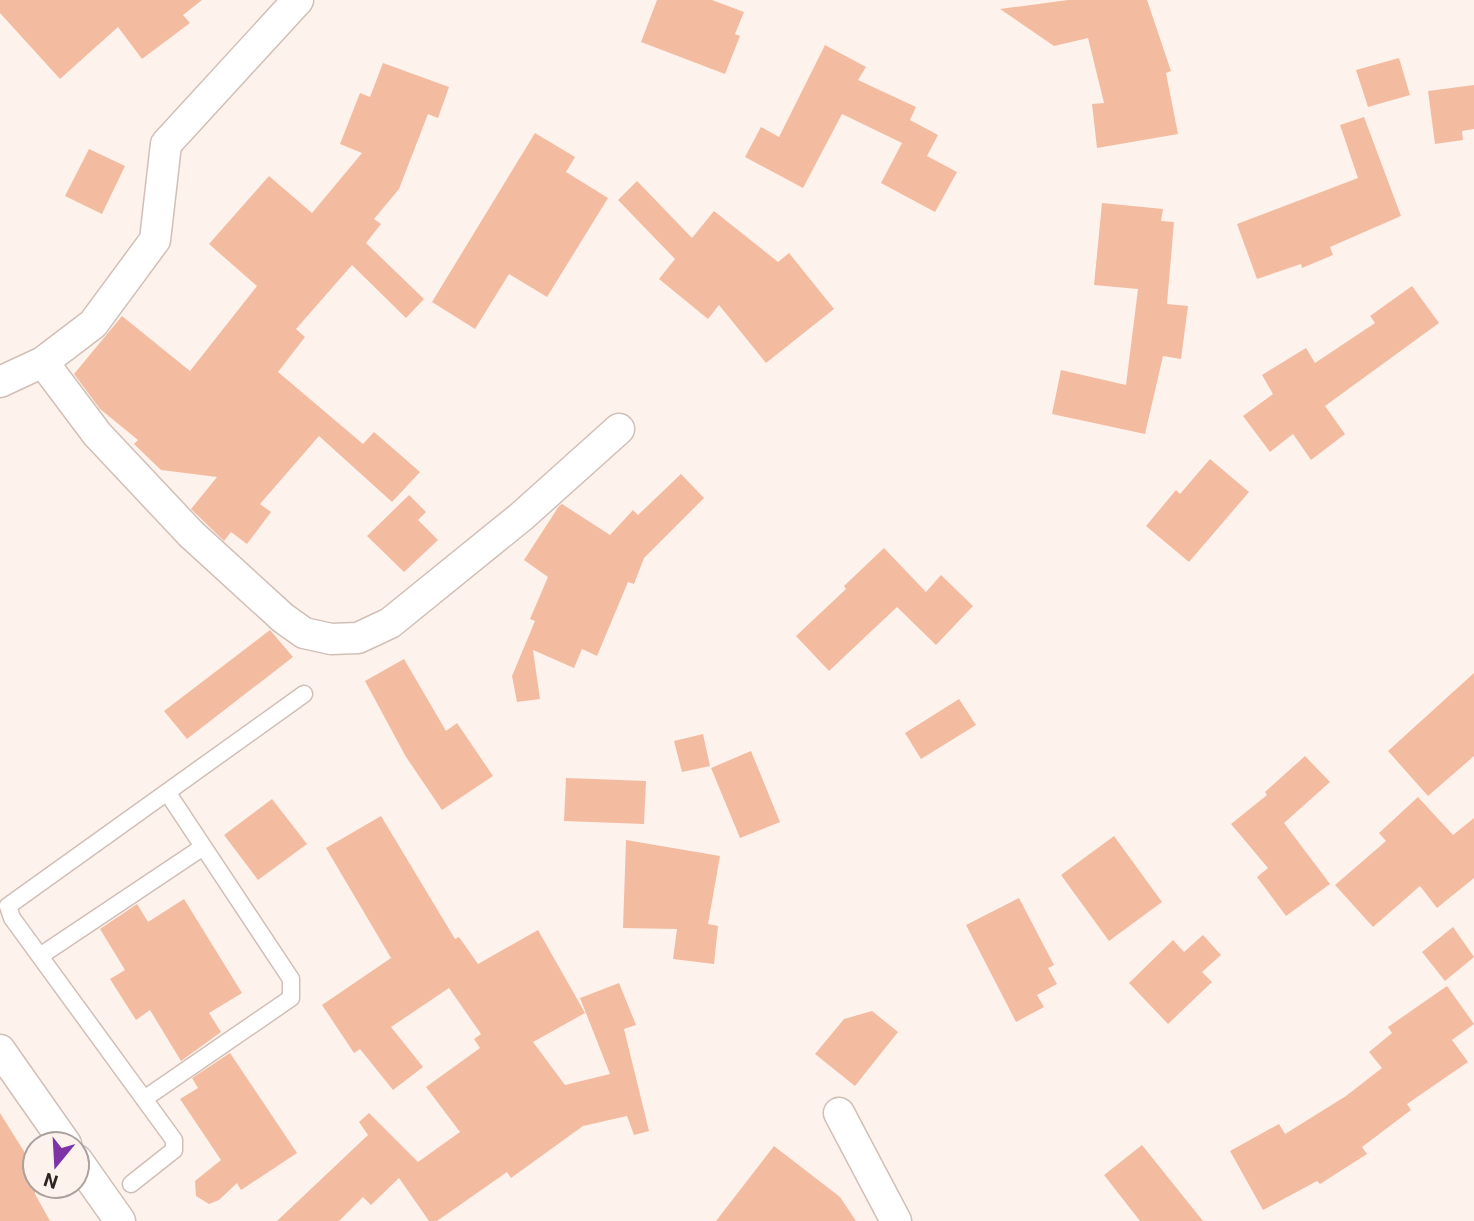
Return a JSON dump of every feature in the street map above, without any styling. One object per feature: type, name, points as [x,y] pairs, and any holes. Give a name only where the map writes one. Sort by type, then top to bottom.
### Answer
[{"type":"street","points":[[0,382],[43,362],[93,324],[155,240],[166,144],[298,0]]},
{"type":"street","points":[[43,362],[97,434],[191,534],[283,618],[304,633],[331,639],[358,638],[390,623],[522,516],[619,429]]},
{"type":"street","points":[[0,1050],[56,1130]]},
{"type":"street","points":[[839,1113],[896,1221]]},
{"type":"street","points":[[91,1180],[113,1211]]},
{"type":"lane","points":[[131,1184],[174,1150],[174,1140],[12,918],[8,906],[304,694]]},
{"type":"lane","points":[[144,1099],[291,998],[291,979],[167,792]]},
{"type":"lane","points":[[40,956],[203,847]]},
{"type":"building","points":[[0,0],[202,0],[183,15],[190,23],[142,59],[118,27],[60,79],[0,13]]},
{"type":"building","points":[[657,0],[712,0],[744,12],[735,34],[740,36],[725,74],[641,42]]},
{"type":"building","points":[[1068,0],[1147,0],[1171,71],[1166,73],[1178,134],[1097,148],[1092,104],[1104,103],[1088,38],[1054,46],[1000,9]]},
{"type":"building","points":[[825,45],[866,67],[858,80],[916,107],[910,120],[938,135],[927,156],[957,172],[935,212],[881,183],[902,143],[842,114],[803,188],[745,157],[761,127],[779,137]]},
{"type":"building","points":[[1399,58],[1410,95],[1368,107],[1356,70]]},
{"type":"building","points":[[383,63],[449,87],[438,118],[428,114],[399,189],[374,219],[381,224],[366,243],[424,299],[406,318],[352,265],[296,329],[305,337],[278,372],[363,444],[374,432],[420,472],[392,502],[319,436],[260,504],[271,512],[247,544],[231,532],[224,541],[191,509],[217,477],[161,470],[134,444],[138,440],[100,409],[74,374],[122,316],[190,371],[257,286],[209,244],[269,176],[312,213],[362,153],[340,144],[360,93],[370,97]]},
{"type":"building","points":[[1474,85],[1474,129],[1462,131],[1463,140],[1435,144],[1428,91]]},
{"type":"building","points":[[1364,117],[1401,216],[1330,247],[1333,255],[1302,268],[1301,264],[1257,279],[1237,224],[1358,178],[1340,125]]},
{"type":"building","points":[[535,133],[575,157],[566,172],[608,198],[547,297],[509,274],[475,329],[432,302]]},
{"type":"building","points":[[89,149],[125,166],[102,214],[65,196]]},
{"type":"building","points":[[637,181],[692,238],[714,211],[778,262],[789,253],[834,309],[766,363],[719,305],[708,319],[659,279],[675,259],[618,200]]},
{"type":"building","points":[[1102,203],[1163,209],[1161,221],[1174,222],[1167,304],[1188,306],[1181,359],[1163,356],[1145,434],[1052,414],[1061,370],[1126,385],[1138,289],[1094,285]]},
{"type":"building","points":[[1412,286],[1439,323],[1325,406],[1345,434],[1311,460],[1293,434],[1270,452],[1243,416],[1273,394],[1262,375],[1306,348],[1315,363],[1375,323],[1370,316]]},
{"type":"building","points":[[1210,459],[1249,492],[1189,562],[1146,526],[1176,490],[1180,494]]},
{"type":"building","points":[[681,474],[704,498],[644,558],[634,584],[628,582],[597,656],[582,649],[574,668],[533,650],[540,699],[517,702],[512,676],[535,621],[530,619],[548,577],[524,560],[559,506],[562,504],[610,535],[633,510],[638,515]]},
{"type":"building","points":[[409,495],[426,512],[418,520],[438,540],[404,572],[367,536]]},
{"type":"building","points":[[884,548],[926,592],[941,575],[973,606],[936,645],[897,607],[829,671],[796,636],[846,589],[844,586]]},
{"type":"building","points":[[270,630],[293,657],[187,739],[164,711]]},
{"type":"building","points":[[404,659],[446,731],[457,723],[493,776],[442,810],[406,757],[365,681]]},
{"type":"building","points":[[1474,673],[1474,756],[1428,796],[1388,751]]},
{"type":"building","points":[[959,699],[976,725],[921,759],[905,733]]},
{"type":"building","points":[[703,734],[710,766],[682,772],[674,741]]},
{"type":"building","points":[[751,751],[780,822],[740,838],[711,768]]},
{"type":"building","points":[[1305,756],[1330,782],[1284,823],[1330,884],[1286,916],[1257,877],[1268,868],[1231,824],[1267,795],[1265,792]]},
{"type":"building","points":[[566,778],[646,781],[644,824],[564,821]]},
{"type":"building","points":[[1418,797],[1453,835],[1474,818],[1474,878],[1437,908],[1420,886],[1373,927],[1335,885],[1386,841],[1379,833]]},
{"type":"building","points":[[272,799],[307,844],[258,880],[224,835]]},
{"type":"building","points":[[381,816],[455,939],[459,937],[478,964],[538,930],[585,1013],[533,1042],[565,1085],[610,1074],[580,998],[619,983],[636,1025],[624,1029],[649,1131],[634,1135],[627,1116],[583,1126],[511,1178],[507,1172],[437,1221],[429,1221],[399,1178],[371,1205],[363,1197],[339,1221],[277,1221],[368,1135],[359,1122],[369,1113],[418,1162],[460,1132],[426,1087],[480,1048],[474,1039],[481,1034],[449,988],[391,1027],[423,1067],[393,1090],[360,1049],[354,1053],[322,1005],[391,958],[326,848]]},
{"type":"building","points":[[1114,836],[1162,902],[1109,941],[1061,875]]},
{"type":"building","points":[[626,840],[720,856],[708,924],[718,926],[714,964],[673,959],[677,929],[623,928]]},
{"type":"building","points":[[1019,898],[1054,965],[1048,968],[1057,984],[1037,995],[1044,1007],[1016,1022],[966,925]]},
{"type":"building","points":[[184,899],[242,993],[209,1013],[221,1032],[181,1061],[150,1010],[136,1020],[110,979],[125,970],[100,929],[137,904],[148,922]]},
{"type":"building","points":[[1453,927],[1474,957],[1445,981],[1422,952]]},
{"type":"building","points":[[1203,935],[1221,955],[1202,972],[1212,982],[1168,1024],[1129,983],[1173,940],[1184,952]]},
{"type":"building","points":[[1447,986],[1474,1024],[1452,1040],[1468,1062],[1407,1104],[1411,1110],[1362,1147],[1367,1154],[1320,1184],[1317,1181],[1263,1210],[1230,1151],[1279,1124],[1285,1134],[1346,1096],[1382,1068],[1369,1052],[1392,1033],[1388,1027]]},
{"type":"building","points":[[872,1011],[898,1032],[855,1086],[815,1054],[844,1019]]},
{"type":"building","points":[[230,1053],[297,1153],[241,1190],[237,1183],[219,1200],[209,1204],[196,1196],[195,1181],[221,1160],[180,1099],[198,1088],[192,1078]]},
{"type":"building","points":[[0,1113],[21,1147],[21,1200],[38,1200],[50,1221],[0,1221]]},
{"type":"building","points":[[1142,1145],[1203,1221],[1140,1221],[1104,1175]]},
{"type":"building","points":[[774,1146],[840,1197],[856,1221],[716,1221]]}]
